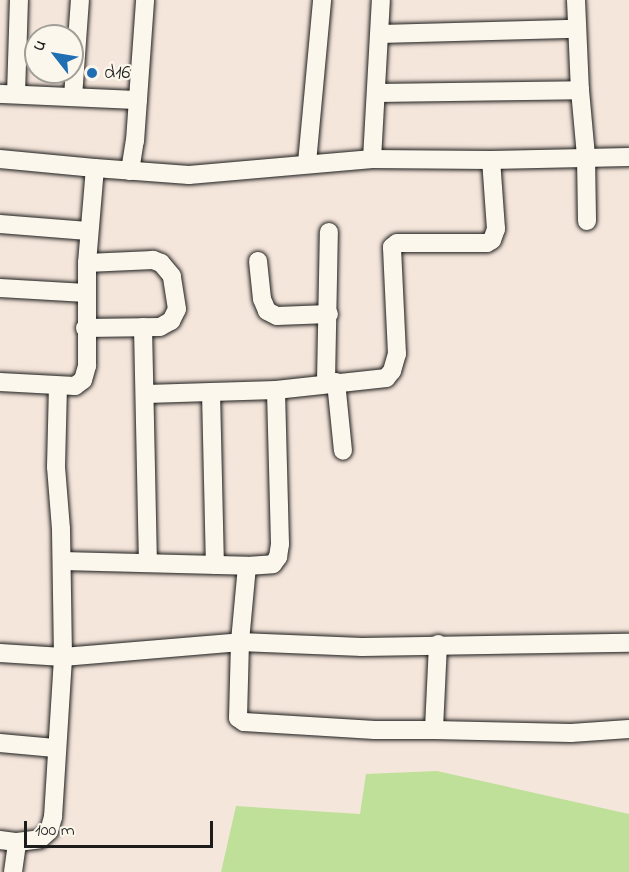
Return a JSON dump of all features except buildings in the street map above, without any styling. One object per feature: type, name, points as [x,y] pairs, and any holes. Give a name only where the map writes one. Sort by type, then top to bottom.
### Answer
[{"type":"street","points":[[19,0],[8,94],[138,100]]},
{"type":"street","points":[[72,98],[80,0]]},
{"type":"street","points":[[130,171],[135,141],[145,0]]},
{"type":"street","points":[[307,163],[322,0]]},
{"type":"street","points":[[372,159],[381,0]]},
{"type":"street","points":[[576,0],[576,29],[586,156],[587,221]]},
{"type":"street","points":[[380,34],[576,29]]},
{"type":"street","points":[[377,93],[580,90]]},
{"type":"street","points":[[0,159],[189,175],[372,159],[491,160],[586,156],[629,157]]},
{"type":"street","points":[[146,394],[276,390],[331,382],[383,380],[392,371],[397,354],[392,249],[394,244],[487,243],[494,238],[496,229],[491,160]]},
{"type":"street","points":[[0,382],[58,387],[75,386],[83,380],[87,366],[85,328],[88,231],[95,168]]},
{"type":"street","points":[[0,224],[88,231]]},
{"type":"street","points":[[329,232],[331,382],[343,451]]},
{"type":"street","points":[[85,328],[143,327],[167,324],[177,313],[172,276],[166,266],[153,260],[87,263]]},
{"type":"street","points":[[258,261],[261,299],[271,314],[277,316],[329,314]]},
{"type":"street","points":[[0,288],[86,294]]},
{"type":"street","points":[[143,327],[148,563]]},
{"type":"street","points":[[13,872],[9,841],[40,839],[49,831],[53,817],[55,748],[63,657],[62,561],[56,467],[58,387]]},
{"type":"street","points":[[62,561],[270,565],[278,557],[276,390]]},
{"type":"street","points":[[211,392],[215,565]]},
{"type":"street","points":[[247,566],[236,714],[244,722],[375,730],[571,733],[629,729]]},
{"type":"street","points":[[0,653],[63,657],[240,642],[362,646],[629,643]]},
{"type":"street","points":[[434,730],[438,644]]},
{"type":"street","points":[[0,743],[55,748]]},
{"type":"green space","points":[[437,771],[629,814],[629,872],[221,872],[236,806],[360,814],[366,774]]},
{"type":"place","name":"d16","points":[[92,73]]}]
